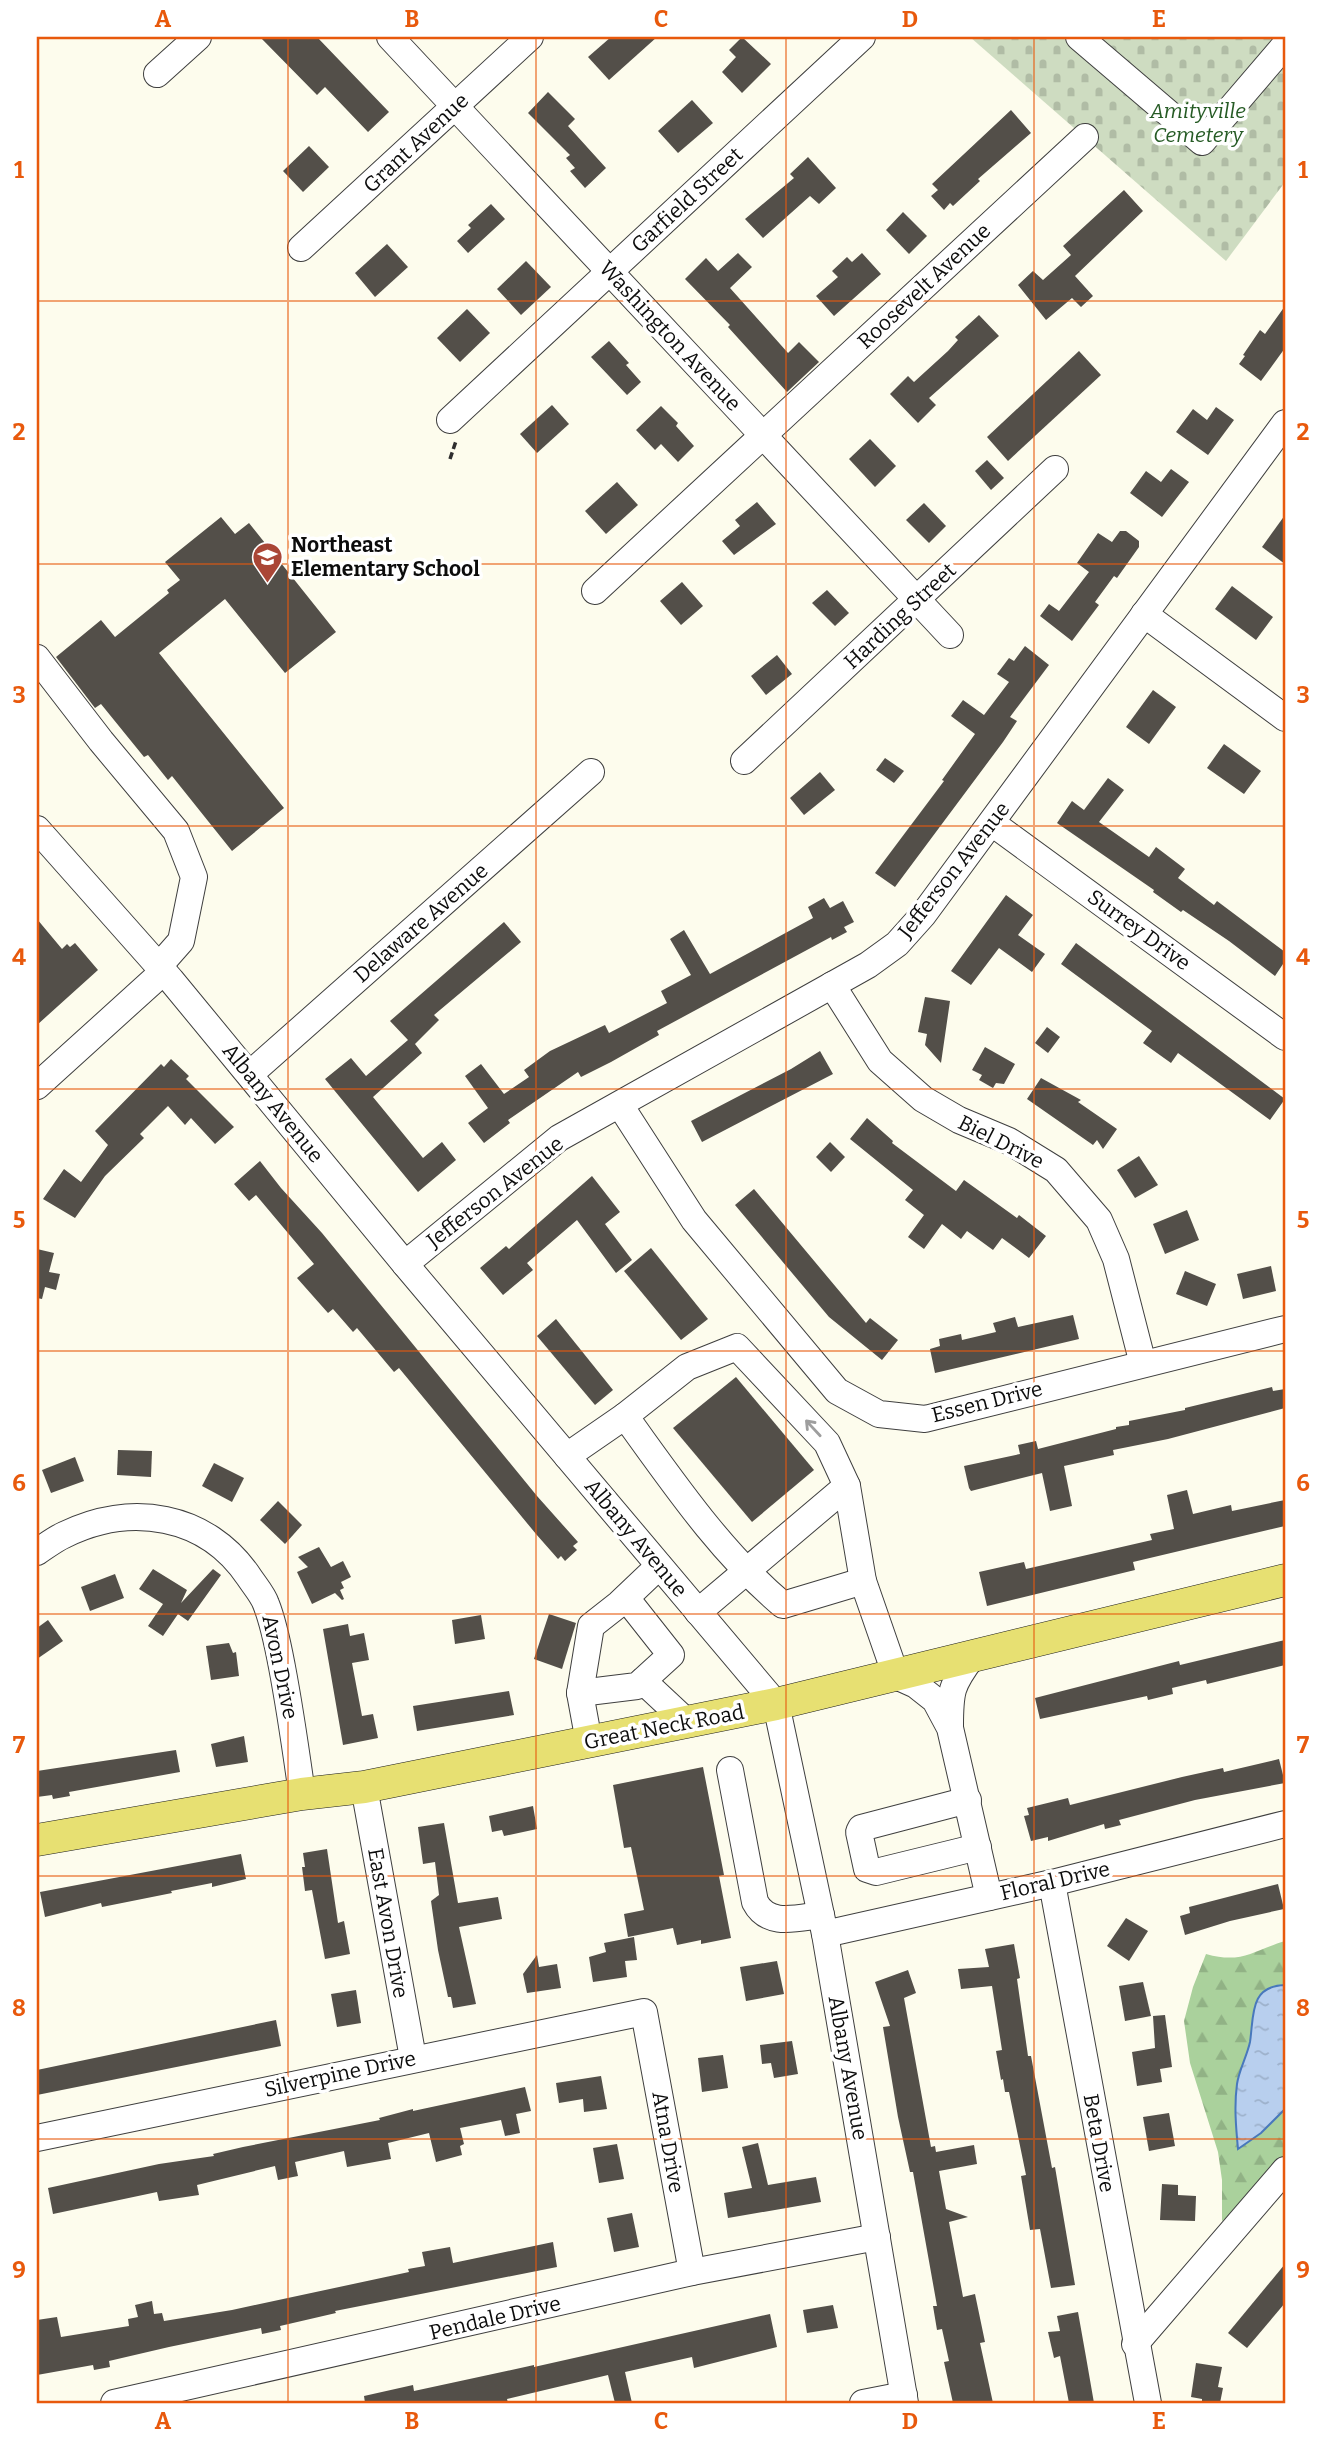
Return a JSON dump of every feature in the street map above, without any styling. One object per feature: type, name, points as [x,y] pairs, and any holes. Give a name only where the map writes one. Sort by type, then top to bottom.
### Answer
[{"type":"main road","name":"Great Neck Road","points":[[37,1840],[302,1794],[364,1787],[776,1704],[1285,1580]]},
{"type":"street","points":[[158,74],[198,37]]},
{"type":"street","name":"Washington Avenue","points":[[390,37],[950,635]]},
{"type":"street","name":"Grant Avenue","points":[[301,248],[530,37]]},
{"type":"street","name":"Garfield Street","points":[[450,420],[862,37]]},
{"type":"street","points":[[1079,37],[1202,142],[1285,45]]},
{"type":"street","name":"Roosevelt Avenue","points":[[595,591],[1084,137]]},
{"type":"street","name":"Jefferson Avenue","points":[[405,1264],[559,1138],[868,965],[897,944],[923,915],[992,823],[1285,423]]},
{"type":"street","name":"Harding Street","points":[[744,761],[1055,469]]},
{"type":"street","points":[[1143,614],[1285,718]]},
{"type":"street","points":[[37,659],[101,741],[177,831],[194,877],[181,941],[162,969],[37,1086]]},
{"type":"street","name":"Delaware Avenue","points":[[250,1074],[592,772]]},
{"type":"street","name":"Surrey Drive","points":[[992,823],[1285,1037]]},
{"type":"street","name":"Albany Avenue","points":[[37,829],[162,969],[405,1264],[776,1704],[823,1925],[904,2399]]},
{"type":"street","name":"Biel Drive","points":[[832,985],[880,1061],[922,1099],[959,1120],[1009,1141],[1056,1170],[1100,1220],[1116,1259],[1143,1364]]},
{"type":"street","name":"Essen Drive","points":[[620,1105],[694,1220],[807,1357],[837,1391],[879,1414],[925,1419],[1285,1329]]},
{"type":"street","points":[[567,1456],[625,1416],[687,1367],[737,1347],[827,1443],[847,1486],[863,1581],[896,1676],[916,1685],[935,1700],[950,1728]]},
{"type":"street","points":[[625,1416],[675,1485],[747,1571],[783,1605],[863,1581]]},
{"type":"street","points":[[698,1612],[847,1486]]},
{"type":"street","name":"Avon Drive","points":[[37,1552],[64,1535],[102,1521],[144,1516],[174,1521],[210,1536],[237,1559],[266,1603],[269,1613],[292,1718],[302,1794]]},
{"type":"street","points":[[589,1742],[580,1693],[591,1626],[626,1598],[659,1566]]},
{"type":"street","points":[[580,1693],[638,1686],[671,1655],[626,1598]]},
{"type":"street","points":[[971,1657],[952,1687],[950,1728],[989,1897]]},
{"type":"street","points":[[643,1681],[687,1722]]},
{"type":"street","name":"Floral Drive","points":[[730,1770],[755,1902],[760,1913],[778,1920],[823,1925],[989,1897],[1285,1824]]},
{"type":"street","name":"East Avon Drive","points":[[364,1787],[413,2058]]},
{"type":"street","points":[[968,1800],[861,1828],[859,1832],[867,1869],[876,1872],[978,1847]]},
{"type":"street","name":"Beta Drive","points":[[1052,1883],[1147,2403]]},
{"type":"street","name":"Silverpine Drive","points":[[37,2138],[644,2012]]},
{"type":"street","name":"Atna Drive","points":[[644,2012],[692,2272]]},
{"type":"street","points":[[1135,2344],[1285,2170]]},
{"type":"street","name":"Pendale Drive","points":[[114,2403],[202,2394],[692,2272],[877,2237]]},
{"type":"street","points":[[863,2403],[904,2399]]},
{"type":"green space","name":"Amityville Cemetery","points":[[970,37],[1285,37],[1285,182],[1226,261]]},
{"type":"green space","points":[[1285,1941],[1285,2157],[1244,2206],[1222,2221],[1222,2180],[1218,2152],[1190,2063],[1184,2021],[1206,1954],[1238,1957]]},
{"type":"water","points":[[1285,1985],[1285,2109],[1261,2133],[1238,2149],[1235,2109],[1237,2084],[1250,2042],[1253,2013],[1259,1997],[1265,1991]]},
{"type":"building","points":[[260,37],[317,37],[389,112],[368,132],[325,87],[317,95]]},
{"type":"building","points":[[611,37],[657,37],[609,80],[588,57]]},
{"type":"building","points":[[742,37],[771,64],[742,93],[722,72],[736,57],[729,50]]},
{"type":"building","points":[[548,92],[575,119],[568,126],[606,168],[585,188],[570,171],[575,168],[566,158],[570,155],[528,113]]},
{"type":"building","points":[[692,100],[713,123],[678,153],[658,131]]},
{"type":"building","points":[[1011,110],[1031,133],[978,179],[980,181],[953,206],[950,203],[944,210],[931,196],[938,190],[932,184]]},
{"type":"building","points":[[309,146],[329,167],[303,192],[283,171]]},
{"type":"building","points":[[808,157],[836,188],[819,204],[810,196],[763,238],[745,219],[794,178],[790,174]]},
{"type":"building","points":[[1124,190],[1143,211],[1075,276],[1093,296],[1081,307],[1072,298],[1046,320],[1018,285],[1033,271],[1043,280],[1071,255],[1063,246]]},
{"type":"building","points":[[491,204],[505,219],[468,253],[457,241],[471,228],[468,225]]},
{"type":"building","points":[[903,212],[927,236],[909,254],[886,230]]},
{"type":"building","points":[[387,244],[408,267],[375,297],[355,273]]},
{"type":"building","points":[[738,253],[752,267],[730,288],[788,353],[799,342],[819,362],[787,392],[728,327],[730,325],[685,279],[706,258],[718,271]]},
{"type":"building","points":[[862,253],[881,274],[834,316],[816,296],[838,277],[832,271],[847,257],[852,262]]},
{"type":"building","points":[[526,261],[551,287],[521,315],[497,289]]},
{"type":"building","points":[[1285,306],[1285,348],[1261,381],[1239,364],[1260,330],[1265,334]]},
{"type":"building","points":[[467,309],[490,333],[460,362],[437,338]]},
{"type":"building","points":[[979,315],[999,336],[929,398],[936,405],[918,423],[890,394],[908,376],[914,382],[948,351],[958,340],[955,337]]},
{"type":"building","points":[[609,341],[629,363],[626,365],[641,382],[627,395],[591,357]]},
{"type":"building","points":[[1079,351],[1101,375],[1008,461],[987,437]]},
{"type":"building","points":[[552,405],[569,424],[537,453],[520,434]]},
{"type":"building","points":[[661,406],[678,423],[676,426],[694,446],[678,462],[661,444],[655,450],[636,430]]},
{"type":"building","points":[[1216,407],[1234,420],[1208,455],[1176,432],[1193,409],[1207,420]]},
{"type":"building","points":[[870,439],[896,466],[875,487],[849,459]]},
{"type":"building","points":[[987,460],[1004,478],[991,490],[975,471]]},
{"type":"building","points":[[1171,469],[1189,482],[1162,517],[1130,493],[1146,471],[1161,482]]},
{"type":"building","points":[[617,482],[638,505],[606,534],[585,511]]},
{"type":"building","points":[[757,502],[776,524],[734,555],[722,541],[740,526],[735,520]]},
{"type":"building","points":[[924,503],[946,526],[929,543],[906,520]]},
{"type":"building","points":[[1285,515],[1285,564],[1262,547]]},
{"type":"building","points":[[221,517],[235,534],[249,523],[336,632],[285,673],[225,599],[159,653],[284,808],[232,851],[172,776],[168,780],[148,755],[144,757],[101,704],[95,708],[56,657],[101,620],[115,637],[169,593],[167,590],[180,580],[165,562]]},
{"type":"building","points":[[1120,531],[1126,531],[1139,541],[1139,547],[1117,578],[1114,576],[1095,602],[1099,605],[1072,641],[1040,616],[1049,604],[1059,611],[1089,572],[1077,563],[1098,533],[1112,542]]},
{"type":"building","points":[[682,582],[703,606],[681,625],[660,601]]},
{"type":"building","points":[[1232,586],[1273,617],[1256,640],[1215,609]]},
{"type":"building","points":[[827,590],[849,613],[835,626],[812,603]]},
{"type":"building","points":[[1025,646],[1049,665],[1010,717],[1017,721],[1003,742],[895,887],[875,873],[944,781],[942,780],[975,734],[951,716],[963,700],[984,715],[1009,682],[997,674],[1009,658],[1014,661]]},
{"type":"building","points":[[777,655],[792,674],[766,695],[751,676]]},
{"type":"building","points":[[1153,690],[1176,707],[1149,744],[1126,727]]},
{"type":"building","points":[[1224,744],[1261,771],[1244,794],[1207,768]]},
{"type":"building","points":[[885,758],[904,771],[894,783],[876,770]]},
{"type":"building","points":[[820,772],[835,790],[804,815],[790,798]]},
{"type":"building","points":[[1108,778],[1124,790],[1099,822],[1149,857],[1156,847],[1185,869],[1178,878],[1214,905],[1217,901],[1285,952],[1285,961],[1275,976],[1229,941],[1183,910],[1181,912],[1153,892],[1154,890],[1057,823],[1072,801],[1084,810]]},
{"type":"building","points":[[1006,895],[1033,915],[1018,935],[1045,954],[1032,972],[999,948],[971,985],[951,971]]},
{"type":"building","points":[[824,898],[830,908],[843,901],[854,922],[844,927],[847,932],[832,940],[831,937],[657,1031],[659,1035],[611,1062],[581,1077],[578,1072],[508,1120],[510,1123],[484,1143],[468,1123],[488,1108],[465,1076],[481,1064],[504,1094],[529,1077],[524,1070],[550,1051],[605,1025],[609,1033],[667,1003],[661,991],[691,975],[670,939],[684,930],[710,974],[813,918],[808,907]]},
{"type":"building","points":[[37,919],[62,949],[67,944],[70,947],[75,943],[98,970],[37,1025]]},
{"type":"building","points":[[504,922],[521,942],[434,1015],[439,1020],[415,1044],[422,1053],[373,1097],[423,1158],[442,1142],[456,1160],[418,1192],[325,1079],[351,1058],[366,1076],[408,1040],[390,1021]]},
{"type":"building","points":[[1076,943],[1285,1099],[1270,1120],[1178,1053],[1171,1063],[1143,1043],[1152,1031],[1061,964]]},
{"type":"building","points":[[925,997],[950,1001],[941,1063],[925,1045],[927,1034],[918,1032]]},
{"type":"building","points":[[1047,1027],[1060,1037],[1048,1053],[1035,1043]]},
{"type":"building","points":[[985,1047],[1015,1064],[1004,1084],[996,1083],[993,1088],[979,1080],[982,1075],[972,1070]]},
{"type":"building","points":[[820,1051],[833,1074],[702,1142],[691,1121]]},
{"type":"building","points":[[171,1059],[189,1076],[186,1079],[234,1127],[215,1144],[191,1118],[185,1125],[168,1106],[140,1134],[144,1138],[105,1176],[75,1218],[43,1199],[64,1169],[81,1182],[108,1145],[95,1131],[161,1064],[164,1067]]},
{"type":"building","points":[[1041,1078],[1081,1100],[1078,1102],[1117,1129],[1103,1149],[1097,1140],[1093,1145],[1027,1099]]},
{"type":"building","points":[[867,1118],[893,1141],[892,1143],[956,1191],[964,1180],[1017,1218],[1019,1215],[1046,1236],[1029,1258],[1002,1238],[993,1250],[967,1231],[961,1239],[942,1224],[924,1249],[908,1237],[924,1215],[905,1200],[913,1190],[850,1139]]},
{"type":"building","points":[[830,1142],[845,1157],[831,1172],[816,1157]]},
{"type":"building","points":[[1139,1156],[1158,1185],[1135,1198],[1117,1170]]},
{"type":"building","points":[[260,1161],[578,1542],[573,1546],[577,1550],[565,1561],[561,1556],[558,1559],[536,1534],[399,1368],[394,1372],[357,1328],[353,1332],[333,1309],[328,1313],[297,1278],[314,1264],[256,1195],[249,1201],[234,1184]]},
{"type":"building","points":[[592,1176],[620,1212],[605,1224],[632,1260],[616,1273],[577,1220],[527,1263],[533,1270],[503,1295],[480,1268],[506,1246],[509,1249]]},
{"type":"building","points":[[754,1189],[866,1323],[870,1318],[898,1340],[882,1360],[829,1317],[735,1205]]},
{"type":"building","points":[[1187,1210],[1199,1240],[1165,1254],[1153,1224]]},
{"type":"building","points":[[651,1248],[708,1319],[681,1340],[624,1271]]},
{"type":"building","points":[[37,1249],[54,1253],[49,1272],[60,1274],[56,1290],[45,1287],[42,1299],[37,1298]]},
{"type":"building","points":[[1271,1266],[1276,1291],[1243,1299],[1237,1274]]},
{"type":"building","points":[[1185,1271],[1216,1284],[1207,1306],[1176,1294]]},
{"type":"building","points":[[1073,1315],[1079,1339],[935,1373],[930,1349],[940,1346],[939,1339],[961,1334],[962,1340],[996,1332],[993,1323],[1015,1317],[1018,1327]]},
{"type":"building","points":[[556,1319],[613,1390],[595,1405],[537,1336]]},
{"type":"building","points":[[736,1377],[814,1470],[752,1522],[673,1428]]},
{"type":"building","points":[[1272,1387],[1273,1391],[1285,1389],[1285,1408],[1168,1439],[1113,1450],[1114,1455],[1064,1466],[1072,1506],[1050,1511],[1042,1473],[971,1491],[969,1488],[964,1466],[1020,1454],[1018,1445],[1036,1441],[1038,1449],[1129,1425],[1129,1421],[1185,1410]]},
{"type":"building","points":[[118,1450],[152,1451],[151,1477],[117,1475]]},
{"type":"building","points":[[75,1457],[84,1481],[51,1493],[42,1470]]},
{"type":"building","points":[[214,1463],[244,1478],[232,1502],[202,1486]]},
{"type":"building","points":[[1187,1490],[1193,1514],[1231,1505],[1232,1511],[1285,1500],[1285,1526],[1133,1562],[1135,1570],[987,1606],[979,1572],[1024,1562],[1026,1569],[1152,1540],[1150,1534],[1174,1529],[1167,1495]]},
{"type":"building","points":[[278,1501],[302,1525],[285,1544],[260,1520]]},
{"type":"building","points":[[319,1547],[331,1567],[343,1561],[351,1577],[341,1582],[344,1588],[340,1590],[344,1599],[342,1600],[335,1593],[312,1604],[297,1572],[308,1567],[298,1557]]},
{"type":"building","points":[[153,1569],[187,1590],[181,1603],[213,1569],[221,1575],[188,1621],[178,1614],[163,1636],[148,1626],[163,1604],[139,1589]]},
{"type":"building","points":[[115,1574],[124,1598],[90,1611],[81,1587]]},
{"type":"building","points":[[549,1614],[576,1623],[562,1669],[534,1659]]},
{"type":"building","points":[[481,1615],[485,1639],[455,1644],[452,1620]]},
{"type":"building","points":[[48,1620],[63,1641],[37,1659],[37,1628]]},
{"type":"building","points":[[348,1624],[350,1636],[364,1633],[369,1660],[352,1663],[362,1716],[373,1714],[378,1738],[343,1745],[323,1629]]},
{"type":"building","points":[[1285,1640],[1285,1665],[1207,1684],[1206,1680],[1172,1688],[1173,1694],[1148,1700],[1147,1696],[1040,1719],[1035,1698],[1179,1661],[1180,1665]]},
{"type":"building","points":[[229,1643],[233,1653],[236,1652],[239,1676],[211,1680],[206,1646]]},
{"type":"building","points":[[509,1691],[514,1715],[417,1731],[413,1706]]},
{"type":"building","points":[[244,1736],[248,1762],[216,1767],[211,1744]]},
{"type":"building","points":[[176,1750],[180,1772],[69,1792],[70,1796],[53,1799],[52,1795],[37,1797],[37,1771]]},
{"type":"building","points":[[1279,1759],[1285,1783],[1195,1800],[1119,1820],[1121,1825],[1105,1829],[1104,1824],[1048,1841],[1048,1837],[1031,1841],[1024,1816],[1029,1815],[1027,1808],[1068,1798],[1070,1805],[1182,1777],[1223,1768],[1224,1772]]},
{"type":"building","points":[[703,1767],[724,1875],[719,1876],[731,1938],[677,1945],[673,1928],[628,1937],[624,1914],[644,1910],[631,1847],[624,1848],[613,1785]]},
{"type":"building","points":[[533,1806],[537,1829],[504,1836],[502,1830],[492,1832],[489,1816]]},
{"type":"building","points":[[444,1823],[458,1903],[498,1897],[502,1919],[459,1927],[476,2004],[453,2008],[438,1950],[431,1901],[439,1895],[435,1862],[423,1864],[418,1827]]},
{"type":"building","points":[[327,1849],[338,1923],[344,1921],[350,1954],[325,1959],[312,1890],[305,1891],[302,1867],[305,1867],[303,1853]]},
{"type":"building","points":[[241,1854],[246,1879],[212,1887],[212,1883],[102,1907],[101,1903],[45,1917],[40,1892]]},
{"type":"building","points":[[1278,1884],[1284,1909],[1230,1921],[1185,1935],[1180,1916],[1190,1913],[1189,1907]]},
{"type":"building","points":[[1126,1918],[1148,1931],[1129,1961],[1107,1946]]},
{"type":"building","points":[[634,1937],[637,1960],[625,1961],[627,1977],[593,1982],[589,1957],[606,1952],[604,1943]]},
{"type":"building","points":[[1014,1944],[1028,2056],[1031,2056],[1052,2168],[1055,2167],[1075,2285],[1051,2288],[1040,2229],[1030,2230],[1021,2176],[1026,2175],[1009,2092],[1005,2092],[1003,2079],[1001,2080],[996,2051],[1002,2050],[992,1986],[961,1989],[958,1969],[989,1967],[985,1949]]},
{"type":"building","points":[[537,1955],[539,1967],[557,1964],[561,1988],[527,1993],[523,1974]]},
{"type":"building","points":[[777,1961],[784,1994],[746,2001],[740,1967]]},
{"type":"building","points":[[908,1970],[916,1993],[904,1998],[931,2147],[935,2146],[936,2152],[974,2145],[977,2164],[939,2171],[946,2209],[968,2217],[949,2222],[963,2297],[975,2294],[985,2342],[980,2343],[993,2403],[953,2403],[944,2362],[949,2361],[942,2329],[937,2330],[933,2306],[937,2306],[913,2172],[910,2172],[898,2117],[883,2027],[890,2026],[875,1982]]},
{"type":"building","points":[[1143,1982],[1151,2016],[1125,2021],[1119,1986]]},
{"type":"building","points":[[356,1990],[361,2023],[337,2027],[331,1994]]},
{"type":"building","points":[[1165,2015],[1172,2067],[1160,2069],[1162,2082],[1137,2086],[1132,2052],[1155,2048],[1153,2016]]},
{"type":"building","points":[[276,2020],[281,2046],[37,2095],[37,2070]]},
{"type":"building","points":[[792,2041],[798,2074],[774,2078],[771,2063],[762,2064],[760,2045]]},
{"type":"building","points":[[723,2055],[728,2088],[702,2092],[698,2058]]},
{"type":"building","points":[[601,2076],[607,2109],[584,2112],[583,2099],[559,2103],[556,2083]]},
{"type":"building","points":[[525,2087],[531,2111],[516,2114],[520,2133],[505,2136],[501,2120],[460,2128],[464,2144],[460,2146],[462,2155],[436,2162],[429,2133],[388,2143],[391,2159],[347,2167],[344,2151],[295,2162],[298,2176],[278,2180],[275,2166],[197,2185],[199,2195],[159,2201],[157,2192],[53,2214],[48,2188],[159,2164],[214,2156],[213,2154],[243,2147],[380,2120],[379,2118],[413,2109]]},
{"type":"building","points":[[1169,2113],[1175,2146],[1149,2151],[1143,2117]]},
{"type":"building","points":[[758,2143],[768,2185],[816,2177],[821,2202],[728,2218],[724,2193],[752,2188],[742,2147]]},
{"type":"building","points":[[617,2144],[624,2179],[599,2183],[593,2148]]},
{"type":"building","points":[[1162,2184],[1178,2185],[1178,2195],[1196,2196],[1195,2221],[1160,2220]]},
{"type":"building","points":[[632,2213],[639,2247],[614,2252],[607,2218]]},
{"type":"building","points":[[553,2242],[557,2267],[335,2311],[336,2313],[280,2326],[281,2330],[262,2334],[261,2328],[169,2347],[109,2361],[110,2367],[94,2370],[93,2365],[37,2375],[37,2320],[57,2317],[61,2337],[129,2326],[128,2319],[138,2317],[135,2305],[152,2301],[154,2314],[162,2313],[164,2321],[232,2310],[409,2272],[408,2269],[425,2266],[422,2252],[450,2247],[453,2263]]},
{"type":"building","points":[[1285,2264],[1285,2303],[1247,2348],[1228,2333]]},
{"type":"building","points":[[833,2305],[838,2328],[807,2333],[803,2310]]},
{"type":"building","points":[[1078,2312],[1094,2403],[1069,2403],[1060,2356],[1054,2358],[1048,2332],[1060,2331],[1057,2316]]},
{"type":"building","points":[[770,2314],[777,2347],[694,2368],[692,2357],[625,2372],[632,2403],[615,2403],[608,2375],[507,2399],[508,2403],[365,2403],[364,2396],[413,2385],[414,2391]]},
{"type":"building","points":[[1196,2363],[1222,2367],[1218,2387],[1223,2388],[1220,2403],[1202,2403],[1202,2399],[1191,2397]]},
{"type":"place","name":"Northeast Elementary School","points":[[268,584]]}]
